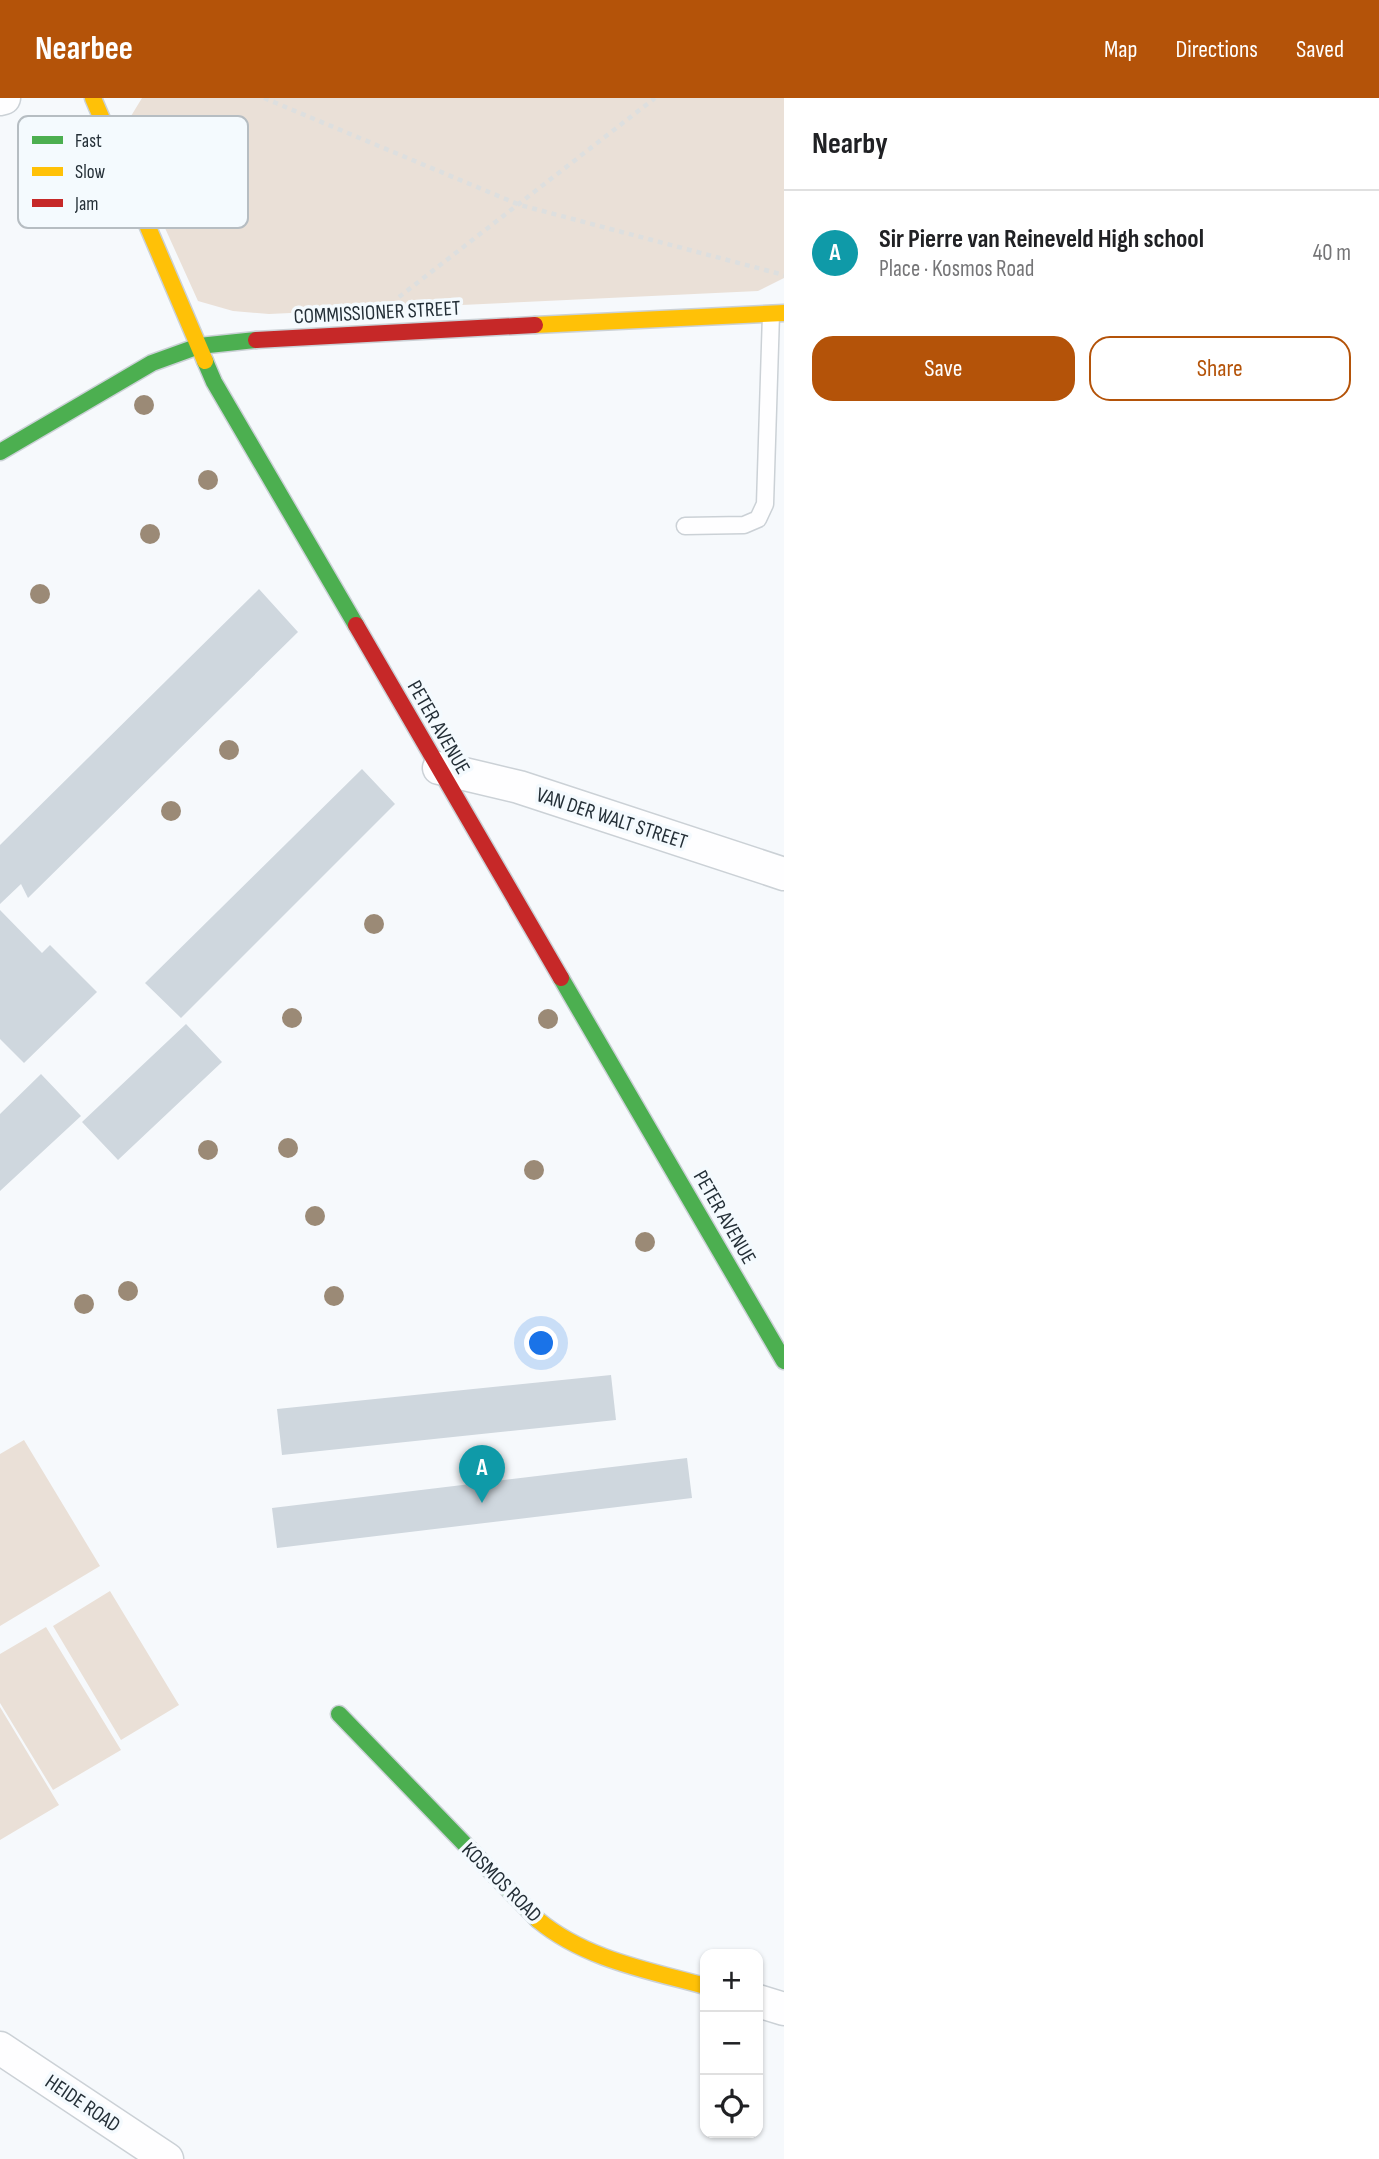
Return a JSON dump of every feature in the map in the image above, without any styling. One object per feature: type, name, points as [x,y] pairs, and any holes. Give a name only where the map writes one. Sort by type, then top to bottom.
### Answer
[{"type":"street","name":"PETER AVENUE","points":[[93,98],[101,116]]},
{"type":"street","name":"PETER AVENUE","points":[[149,228],[214,382],[784,1361]]},
{"type":"street","name":"COMMISSIONER STREET","points":[[0,452],[152,363],[199,346],[292,337],[777,314]]},
{"type":"street","name":"VAN DER WALT STREET","points":[[439,768],[519,787],[784,874]]},
{"type":"street","name":"KOSMOS ROAD","points":[[339,1714],[531,1914],[561,1939],[600,1956],[700,1985]]},
{"type":"street","points":[[763,2002],[784,2008]]},
{"type":"street","name":"HEIDE ROAD","points":[[0,2048],[167,2159]]},
{"type":"lane","points":[[685,526],[744,525],[758,519],[765,504],[777,314]]},
{"type":"path","points":[[264,98],[520,205],[784,275]]},
{"type":"path","points":[[393,302],[655,98]]},
{"type":"shaded area","points":[[142,98],[784,98],[784,278],[758,291],[269,314],[233,311],[198,301],[165,228],[248,228],[248,116],[131,116]]},
{"type":"shaded area","points":[[24,1440],[100,1566],[0,1626],[0,1454]]},
{"type":"shaded area","points":[[110,1591],[179,1705],[121,1740],[53,1626]]},
{"type":"shaded area","points":[[46,1627],[121,1750],[53,1790],[0,1703],[0,1654]]},
{"type":"shaded area","points":[[0,1707],[59,1805],[0,1840]]},
{"type":"building","points":[[259,589],[298,632],[28,898],[21,884],[0,904],[0,845]]},
{"type":"building","points":[[362,769],[395,804],[181,1018],[145,983]]},
{"type":"building","points":[[0,910],[42,953],[50,945],[97,992],[24,1063],[0,1039]]},
{"type":"building","points":[[186,1024],[222,1062],[118,1160],[82,1122]]},
{"type":"building","points":[[41,1074],[81,1116],[0,1191],[0,1114]]},
{"type":"building","points":[[611,1375],[616,1420],[282,1455],[277,1409]]},
{"type":"building","points":[[687,1458],[692,1498],[277,1548],[272,1508]]},
{"type":"traffic: fast","points":[[0,452],[152,363],[199,346],[256,340]]},
{"type":"traffic: fast","points":[[205,361],[214,382],[356,625]]},
{"type":"traffic: fast","points":[[561,978],[784,1361]]},
{"type":"traffic: fast","points":[[339,1714],[538,1920]]},
{"type":"traffic: slow","points":[[93,98],[101,116]]},
{"type":"traffic: slow","points":[[148,228],[205,361]]},
{"type":"traffic: slow","points":[[535,325],[784,313]]},
{"type":"traffic: slow","points":[[538,1920],[576,1945],[596,1954],[700,1985]]},
{"type":"traffic: jam","points":[[256,340],[535,325]]},
{"type":"traffic: jam","points":[[356,625],[561,978]]},
{"type":"place","name":"Sir Pierre van Reineveld High school","points":[[482,1503]]}]
